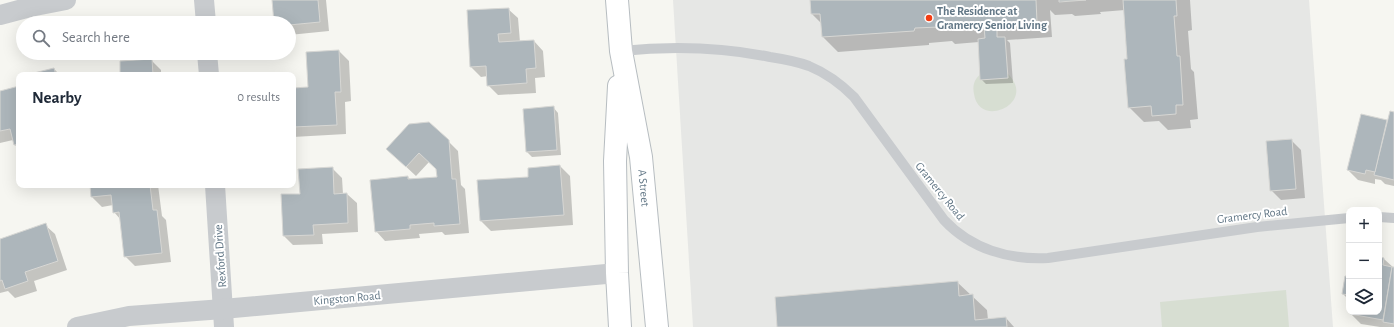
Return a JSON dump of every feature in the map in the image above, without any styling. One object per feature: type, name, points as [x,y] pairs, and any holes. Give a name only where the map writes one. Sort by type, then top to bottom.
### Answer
[{"type":"main road","name":"A Street","points":[[617,0],[621,51],[640,157],[657,327]]},
{"type":"main road","name":"A Street","points":[[620,327],[614,161],[621,51]]},
{"type":"street","points":[[0,15],[66,0]]},
{"type":"street","points":[[204,0],[205,16]]},
{"type":"street","points":[[208,60],[209,72]]},
{"type":"street","name":"Rexford Drive","points":[[215,188],[223,318]]},
{"type":"street","name":"Kingston Road","points":[[77,327],[129,316],[223,318],[617,273]]},
{"type":"lane","name":"Gramercy Road","points":[[621,51],[665,47],[748,52],[800,63],[827,75],[845,88],[854,97],[947,224],[961,236],[993,252],[1015,257],[1048,258],[1257,227],[1346,218]]},
{"type":"lane","points":[[1382,217],[1394,218]]},
{"type":"shaded area","points":[[673,0],[1309,0],[1333,327],[693,327]]},
{"type":"shaded area","points":[[983,72],[1007,73],[1015,84],[1016,94],[1012,102],[1004,108],[995,111],[986,110],[978,105],[973,87],[976,79]]},
{"type":"shaded area","points":[[1286,290],[1289,327],[1162,327],[1160,302]]},
{"type":"building","points":[[272,0],[318,0],[320,22],[296,24],[296,16],[273,16]]},
{"type":"building","name":"The Residence at Gramercy Senior Living","points":[[810,0],[1036,0],[1037,22],[939,29],[939,27],[915,28],[914,31],[822,37],[820,14],[811,14]]},
{"type":"building","name":"The Residence at Gramercy Senior Living","points":[[1059,0],[1086,0],[1059,2]]},
{"type":"building","points":[[1123,0],[1176,0],[1177,16],[1174,16],[1177,56],[1180,56],[1183,105],[1176,105],[1176,114],[1152,116],[1151,106],[1128,108],[1124,59],[1127,59]]},
{"type":"building","points":[[509,8],[511,33],[498,34],[499,42],[534,40],[536,68],[526,69],[527,83],[487,86],[486,66],[470,67],[467,10]]},
{"type":"building","points":[[984,26],[997,26],[997,37],[1005,37],[1008,78],[980,80],[978,39],[985,38]]},
{"type":"building","points":[[339,50],[341,92],[335,92],[337,125],[296,127],[296,88],[308,87],[306,52]]},
{"type":"building","points":[[152,60],[153,72],[120,72],[120,61]]},
{"type":"building","points":[[54,68],[55,72],[38,72]]},
{"type":"building","points":[[16,87],[16,145],[14,145],[10,129],[0,131],[0,91]]},
{"type":"building","points":[[554,106],[557,150],[526,152],[523,109]]},
{"type":"building","points":[[1390,111],[1394,112],[1394,180],[1374,175]]},
{"type":"building","points":[[1361,114],[1387,120],[1375,172],[1366,170],[1365,174],[1347,170]]},
{"type":"building","points":[[429,122],[449,140],[452,179],[456,179],[460,224],[434,226],[434,223],[410,225],[410,229],[375,232],[370,180],[408,176],[408,179],[437,177],[436,169],[419,153],[406,167],[386,149],[409,124]]},
{"type":"building","points":[[1292,139],[1296,189],[1270,191],[1266,141]]},
{"type":"building","points":[[560,165],[564,215],[480,221],[477,180],[528,177],[528,168]]},
{"type":"building","points":[[333,167],[334,194],[347,193],[348,223],[313,225],[314,235],[283,236],[281,194],[300,194],[298,169]]},
{"type":"building","points":[[90,188],[150,188],[153,210],[157,210],[162,253],[124,257],[119,212],[113,213],[111,195],[91,197]]},
{"type":"building","points":[[46,223],[58,261],[25,272],[28,281],[5,289],[2,280],[0,281],[0,239]]},
{"type":"building","points":[[1382,258],[1384,258],[1383,265],[1392,267],[1383,320],[1356,315],[1382,315]]},
{"type":"building","points":[[1392,267],[1394,267],[1394,324],[1383,322]]},
{"type":"building","points":[[1345,276],[1346,276],[1346,295],[1342,294]]},
{"type":"building","points":[[958,281],[959,296],[973,294],[975,320],[1006,317],[1007,327],[777,327],[775,297]]},
{"type":"place","name":"The Residence at Gramercy Senior Living","points":[[929,18]]}]
